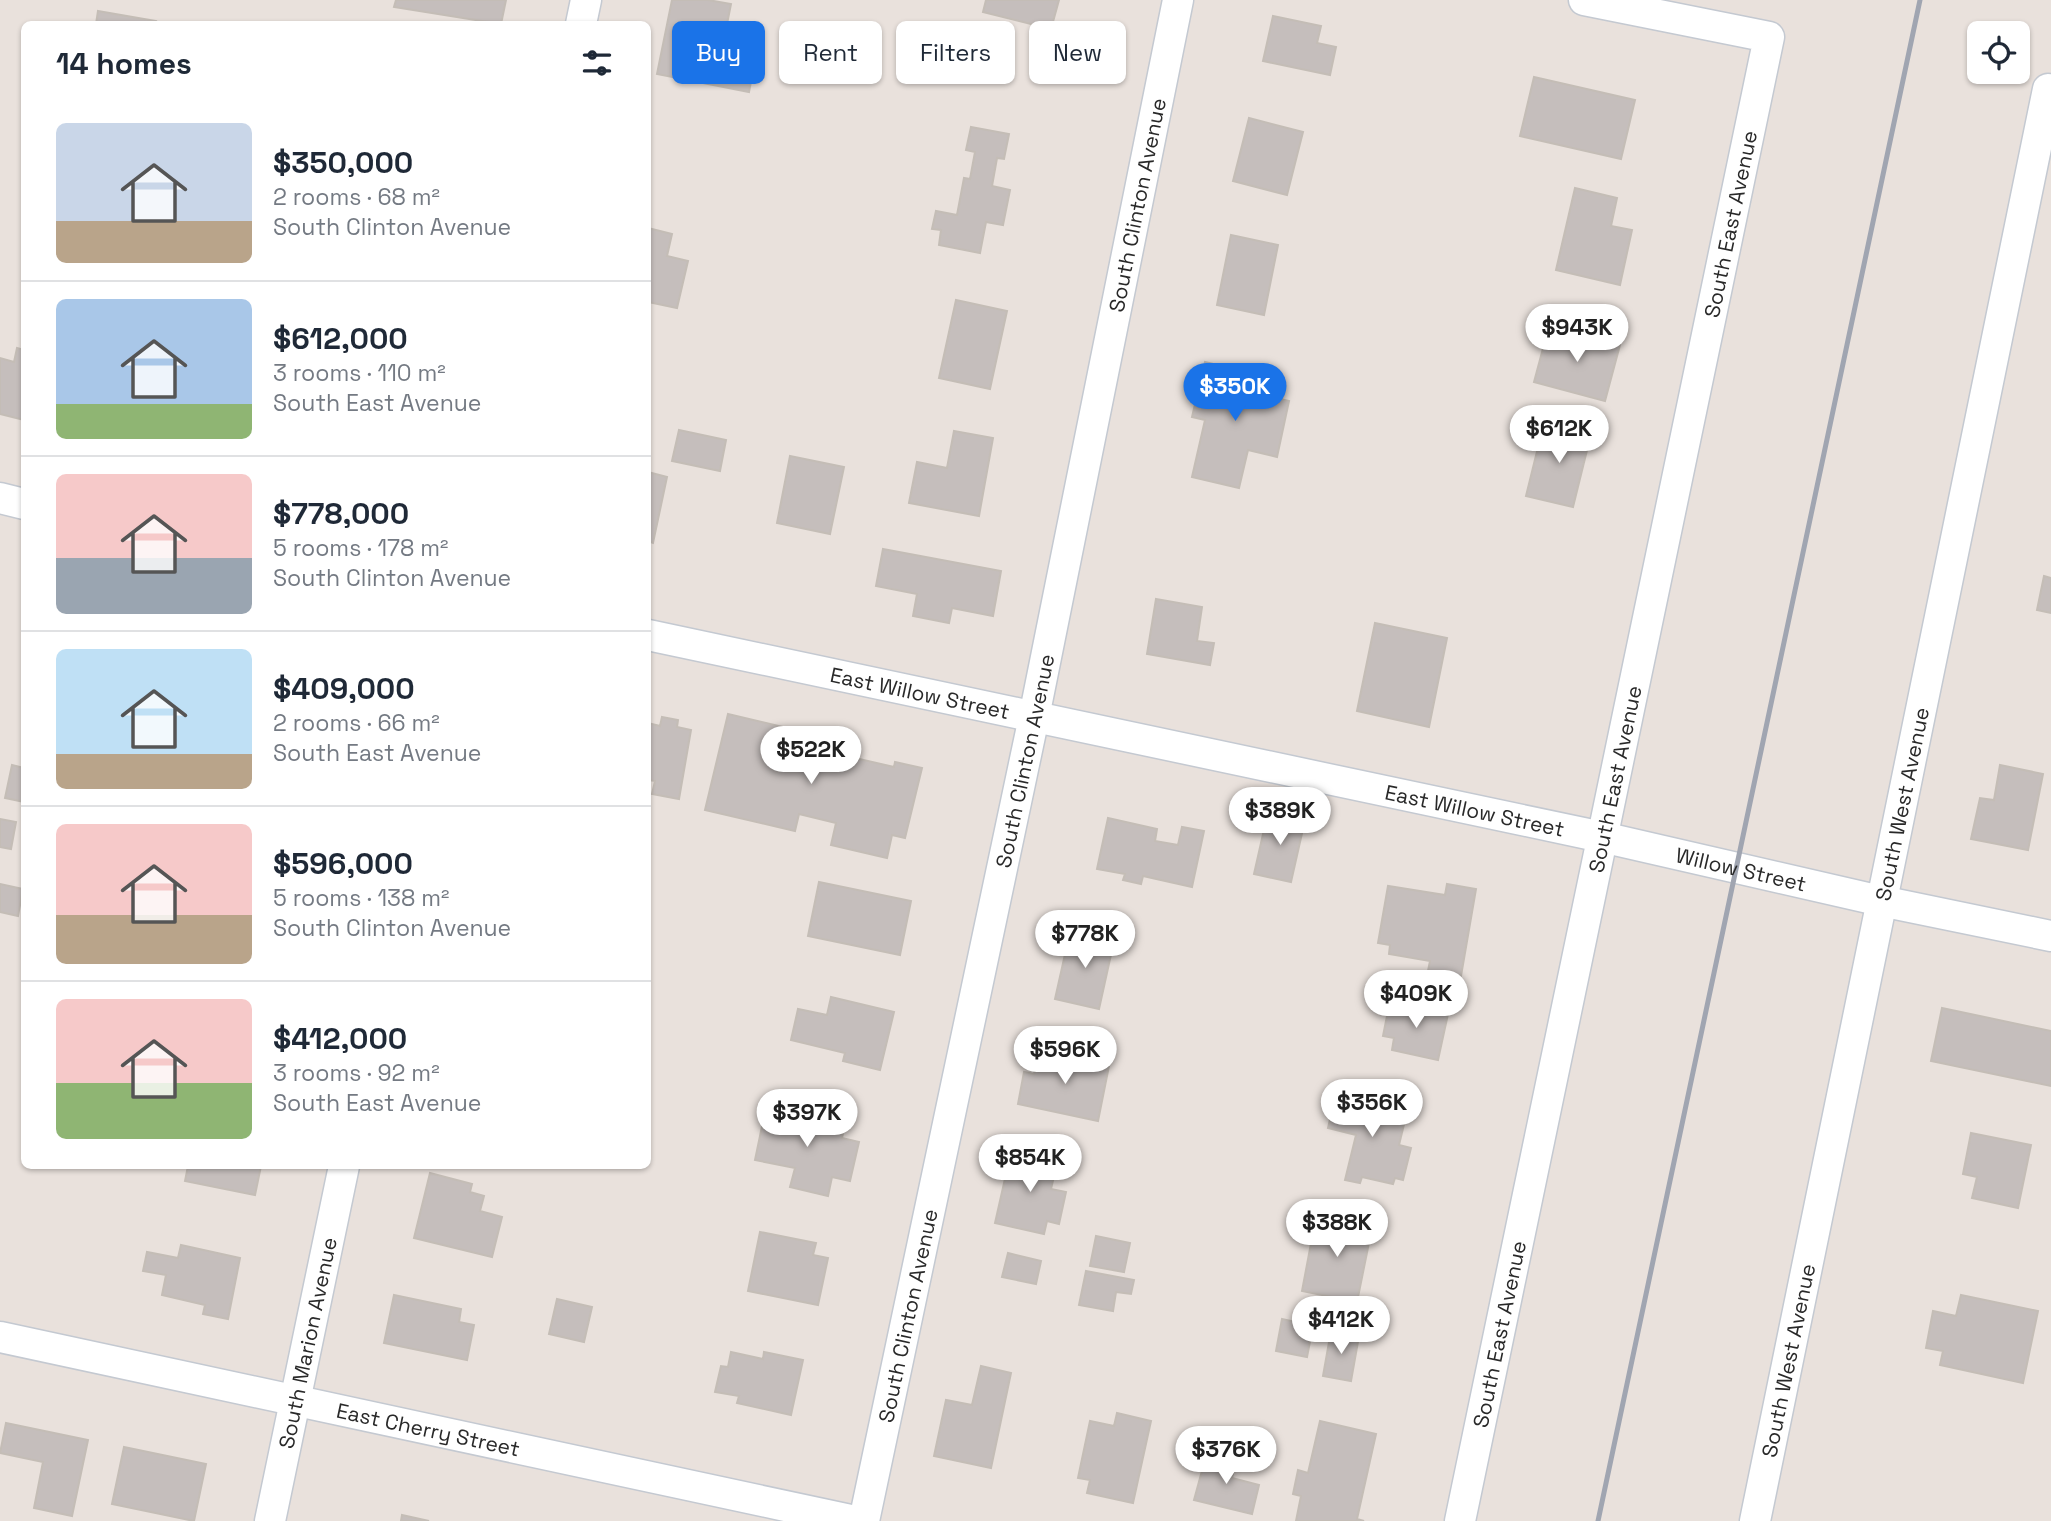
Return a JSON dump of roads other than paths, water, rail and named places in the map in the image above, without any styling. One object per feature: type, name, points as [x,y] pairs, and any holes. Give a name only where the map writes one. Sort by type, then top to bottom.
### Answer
[{"type":"street","points":[[582,21],[586,0]]},
{"type":"street","name":"South Clinton Avenue","points":[[864,1521],[1034,717],[1178,0]]},
{"type":"street","name":"South East Avenue","points":[[1460,1521],[1769,37],[1584,0]]},
{"type":"street","name":"South West Avenue","points":[[1755,1521],[2048,89],[2051,90]]},
{"type":"street","points":[[0,498],[21,503]]},
{"type":"street","name":"East Willow Street","points":[[651,636],[1602,837]]},
{"type":"street","name":"Willow Street","points":[[1602,837],[1881,901],[2051,936]]},
{"type":"street","name":"South Marion Avenue","points":[[270,1521],[343,1169]]},
{"type":"street","name":"East Cherry Street","points":[[0,1337],[855,1521]]},
{"type":"railway","points":[[1598,1521],[1920,0]]}]
